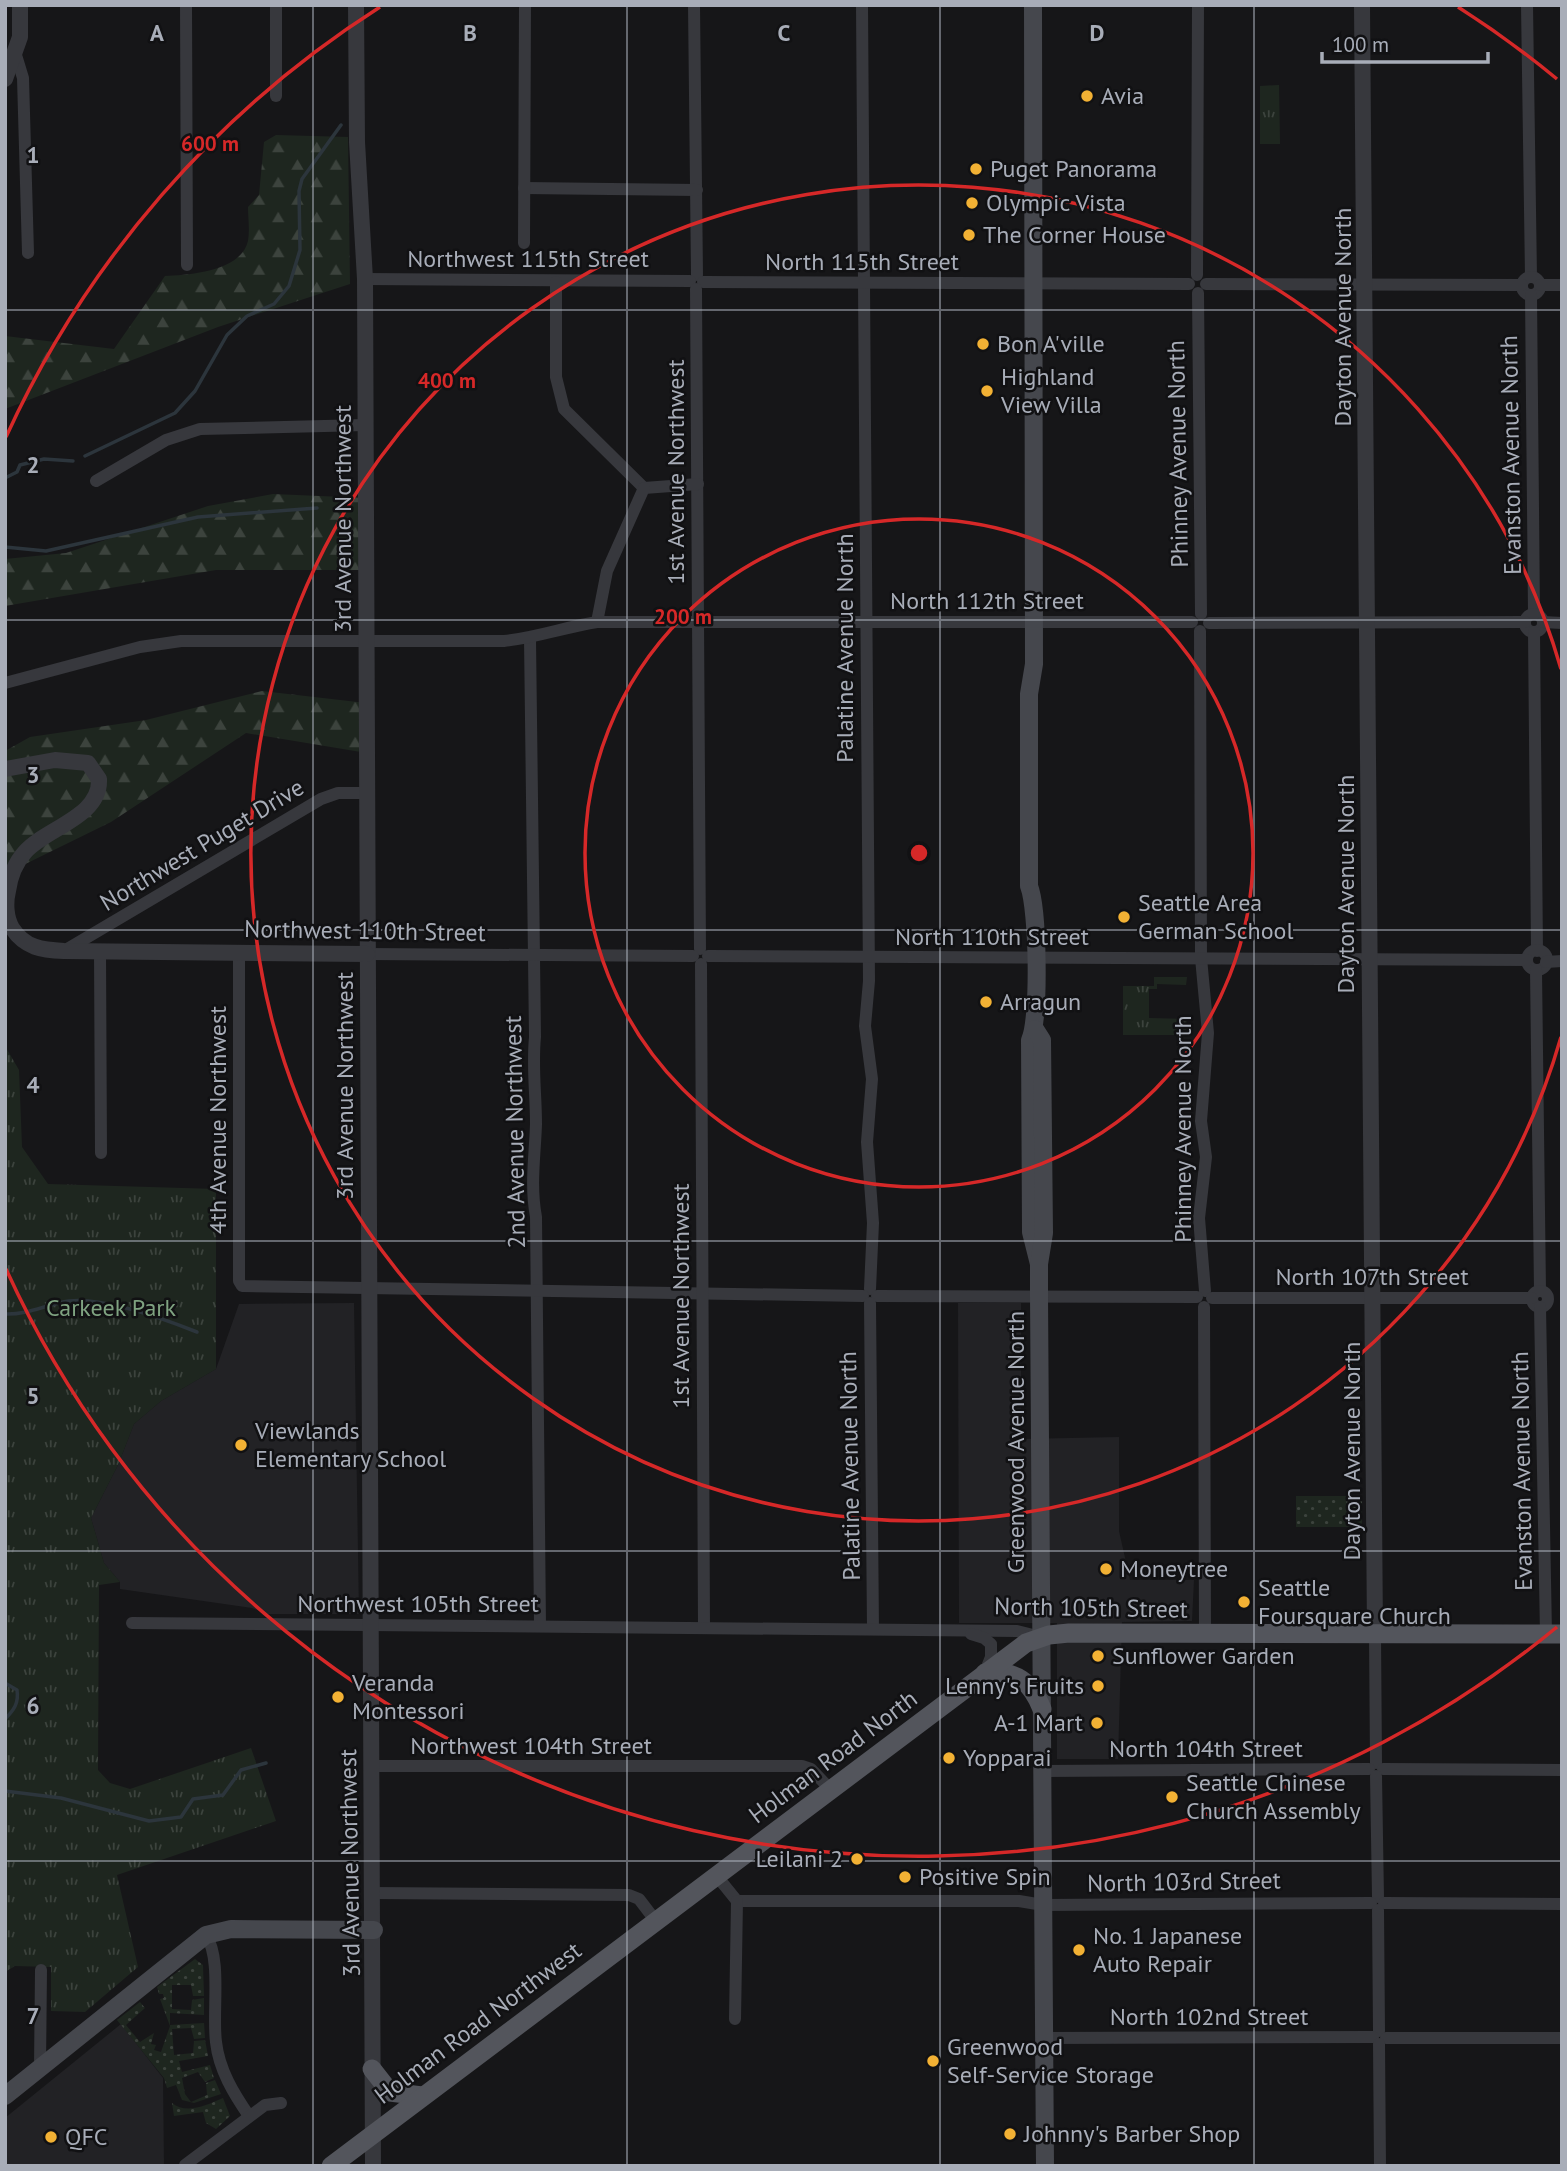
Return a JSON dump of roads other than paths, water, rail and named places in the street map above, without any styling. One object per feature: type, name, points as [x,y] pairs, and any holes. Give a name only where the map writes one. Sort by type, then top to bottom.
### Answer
[{"type":"main road","name":"Greenwood Avenue North","points":[[1033,5],[1034,664],[1029,694],[1029,886],[1034,899],[1035,1029],[1042,1040],[1044,1233],[1039,1264],[1039,1296],[1045,2166]]},
{"type":"main road","name":"North 105th Street","points":[[1042,1637],[1069,1633],[1554,1634]]},
{"type":"main road","name":"Holman Road North","points":[[655,1920],[1020,1646],[1042,1637]]},
{"type":"main road","points":[[985,1673],[1011,1674],[1026,1680],[1042,1709]]},
{"type":"main road","name":"Holman Road Northwest","points":[[331,2166],[655,1920]]},
{"type":"main road","points":[[5,2096],[206,1935],[230,1929],[374,1930]]},
{"type":"main road","points":[[372,2069],[390,2092],[422,2096]]},
{"type":"street","points":[[5,79],[16,55],[20,5]]},
{"type":"street","points":[[186,5],[187,265]]},
{"type":"street","points":[[276,5],[276,96]]},
{"type":"street","name":"3rd Avenue Northwest","points":[[356,5],[357,142],[365,279],[373,2166]]},
{"type":"street","points":[[524,243],[525,5]]},
{"type":"street","name":"1st Avenue Northwest","points":[[694,5],[704,1628]]},
{"type":"street","name":"Palatine Avenue North","points":[[862,5],[862,282],[867,623],[865,1027],[872,1079],[867,1142],[873,1223],[870,1296],[873,1629]]},
{"type":"street","name":"Phinney Avenue North","points":[[1198,5],[1197,284],[1202,958],[1208,1033],[1201,1121],[1206,1157],[1199,1218],[1204,1298],[1205,1633]]},
{"type":"street","name":"Dayton Avenue North","points":[[1362,5],[1380,2166]]},
{"type":"street","name":"Evanston Avenue North","points":[[1527,5],[1534,623],[1532,955]]},
{"type":"street","points":[[16,55],[23,78],[28,253]]},
{"type":"street","points":[[524,188],[697,190]]},
{"type":"street","name":"Northwest 115th Street","points":[[365,279],[697,282]]},
{"type":"street","points":[[556,282],[556,376],[564,409],[644,488],[698,484]]},
{"type":"street","name":"North 115th Street","points":[[697,282],[1562,285]]},
{"type":"street","points":[[96,481],[166,440],[200,429],[365,425]]},
{"type":"street","points":[[597,622],[607,571],[644,488]]},
{"type":"street","name":"North 112th Street","points":[[5,683],[140,647],[181,641],[530,639],[562,628],[597,622],[1562,623]]},
{"type":"street","name":"2nd Avenue Northwest","points":[[530,639],[534,956],[532,1078],[536,1127],[532,1160],[537,1291],[540,1626]]},
{"type":"street","name":"Northwest 110th Street","points":[[5,769],[71,759],[88,763],[99,779],[96,796],[87,807],[26,851],[10,879],[6,910],[10,924],[18,937],[37,949],[700,956]]},
{"type":"street","name":"Northwest Puget Drive","points":[[64,951],[321,799],[338,793],[367,793]]},
{"type":"street","points":[[100,951],[101,1153]]},
{"type":"street","name":"4th Avenue Northwest","points":[[239,953],[239,1281],[242,1286]]},
{"type":"street","points":[[1532,955],[1545,954],[1541,966]]},
{"type":"street","name":"North 110th Street","points":[[700,956],[1370,959],[1532,955]]},
{"type":"street","points":[[1541,966],[1562,961]]},
{"type":"street","name":"Evanston Avenue North","points":[[1541,966],[1544,1299],[1554,1634]]},
{"type":"street","name":"North 107th Street","points":[[242,1286],[870,1296],[1544,1299]]},
{"type":"street","name":"Northwest 105th Street","points":[[132,1623],[704,1628]]},
{"type":"street","name":"North 105th Street","points":[[704,1628],[1017,1632],[1042,1637]]},
{"type":"street","name":"North 105th Street","points":[[957,1631],[981,1636],[989,1642],[992,1651],[985,1673]]},
{"type":"street","name":"Northwest 104th Street","points":[[371,1766],[802,1766],[811,1769],[831,1789]]},
{"type":"street","name":"North 104th Street","points":[[1043,1771],[1562,1770]]},
{"type":"street","points":[[716,1875],[737,1900],[735,2019]]},
{"type":"street","points":[[372,1894],[629,1895],[639,1899],[655,1920]]},
{"type":"street","name":"North 103rd Street","points":[[737,1900],[1019,1901],[1044,1905],[1562,1905]]},
{"type":"street","points":[[206,1935],[213,1949],[215,2031],[219,2058],[235,2095],[249,2116]]},
{"type":"street","points":[[40,2067],[41,1970]]},
{"type":"street","name":"North 102nd Street","points":[[1044,2038],[1562,2038]]},
{"type":"street","points":[[185,2165],[265,2105],[281,2102]]},
{"type":"waterway","points":[[85,456],[175,413],[195,391],[227,335],[247,316],[274,304],[289,286],[300,250],[299,191],[302,179],[341,125]]},
{"type":"waterway","points":[[5,478],[17,472],[20,465],[44,459],[73,461]]},
{"type":"waterway","points":[[5,547],[46,551],[198,517],[317,508]]},
{"type":"waterway","points":[[5,1314],[22,1313],[61,1302],[100,1302],[134,1310],[197,1332]]},
{"type":"waterway","points":[[5,1683],[17,1690],[15,1706],[5,1719]]},
{"type":"waterway","points":[[5,1791],[61,1798],[149,1821],[181,1817],[193,1799],[223,1795],[241,1770],[266,1763]]},
{"type":"place","name":"Avia","points":[[1087,96]]},
{"type":"place","name":"Puget Panorama","points":[[976,169]]},
{"type":"place","name":"Olympic Vista","points":[[972,203]]},
{"type":"place","name":"The Corner House","points":[[969,235]]},
{"type":"place","name":"Bon A'ville","points":[[983,344]]},
{"type":"place","name":"Highland View Villa","points":[[987,391]]},
{"type":"place","name":"Seattle Area German School","points":[[1124,917]]},
{"type":"place","name":"Arragun","points":[[986,1002]]},
{"type":"place","name":"Viewlands Elementary School","points":[[241,1445]]},
{"type":"place","name":"Moneytree","points":[[1106,1569]]},
{"type":"place","name":"Seattle Foursquare Church","points":[[1244,1602]]},
{"type":"place","name":"Sunflower Garden","points":[[1098,1656]]},
{"type":"place","name":"Lenny's Fruits","points":[[1098,1686]]},
{"type":"place","name":"Veranda Montessori","points":[[338,1697]]},
{"type":"place","name":"A-1 Mart","points":[[1097,1723]]},
{"type":"place","name":"Yopparai","points":[[949,1758]]},
{"type":"place","name":"Seattle Chinese Church Assembly","points":[[1172,1797]]},
{"type":"place","name":"Leilani 2","points":[[857,1859]]},
{"type":"place","name":"Positive Spin","points":[[905,1877]]},
{"type":"place","name":"No. 1 Japanese Auto Repair","points":[[1079,1950]]},
{"type":"place","name":"Greenwood Self-Service Storage","points":[[933,2061]]},
{"type":"place","name":"Johnny's Barber Shop","points":[[1010,2134]]},
{"type":"place","name":"QFC","points":[[51,2137]]},
{"type":"park label","name":"Carkeek Park","points":[[111,1308]]}]
